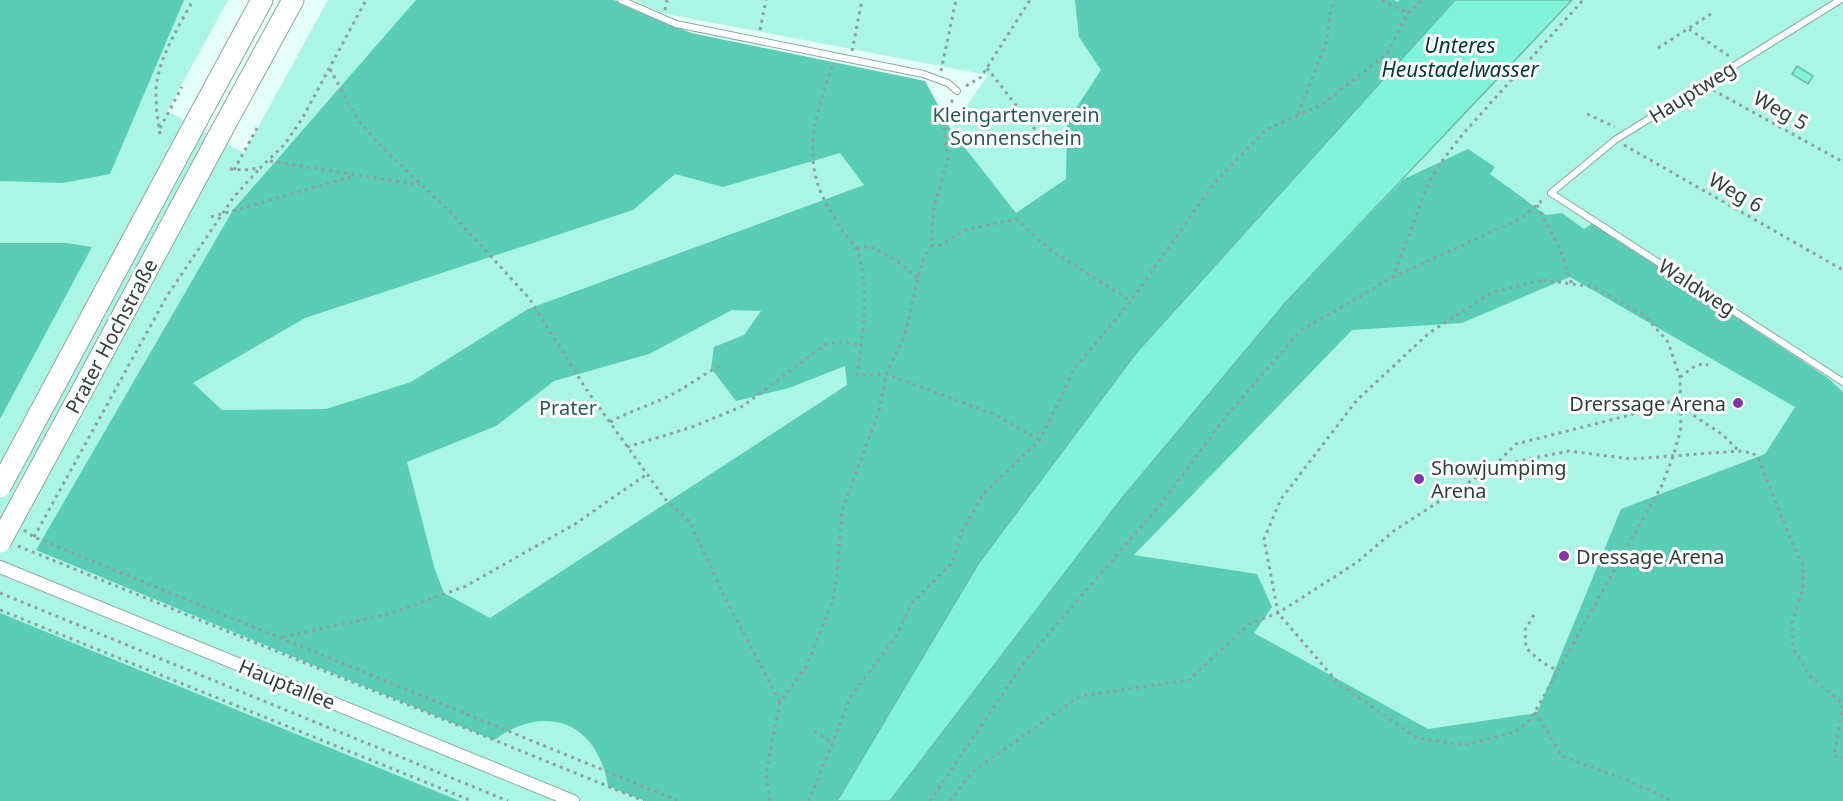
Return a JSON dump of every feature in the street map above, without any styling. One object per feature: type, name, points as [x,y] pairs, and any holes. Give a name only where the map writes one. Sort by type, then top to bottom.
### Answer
[{"type":"highway","name":"Prater Hochstraße","points":[[0,486],[262,0]]},
{"type":"highway","name":"Prater Hochstraße","points":[[6,543],[222,130],[293,0]]},
{"type":"street","name":"Hauptallee","points":[[0,567],[573,801]]},
{"type":"lane","points":[[621,0],[676,24],[851,58],[939,79],[948,82],[957,91]]},
{"type":"lane","name":"Hauptweg","points":[[1551,193],[1615,140],[1840,0]]},
{"type":"lane","name":"Waldweg","points":[[1551,193],[1843,382]]},
{"type":"path","points":[[182,87],[160,132],[156,95],[159,70],[193,0]]},
{"type":"path","points":[[34,537],[167,296],[243,185],[284,145],[302,119],[366,0]]},
{"type":"path","points":[[758,41],[766,0]]},
{"type":"path","points":[[851,58],[862,0]]},
{"type":"path","points":[[939,79],[956,0]]},
{"type":"path","points":[[770,801],[766,773],[780,702],[806,667],[832,603],[837,575],[842,510],[879,411],[886,374],[905,335],[922,262],[931,246],[934,206],[948,160],[943,118],[957,91],[981,77],[1030,0]]},
{"type":"path","points":[[1298,114],[1326,43],[1330,9],[1336,0]]},
{"type":"path","points":[[1382,0],[1408,13]]},
{"type":"path","points":[[808,801],[852,696],[895,638],[912,603],[953,562],[960,533],[984,494],[1041,440],[1074,369],[1131,301],[1214,183],[1267,129],[1321,105],[1387,54],[1408,13],[1423,0]]},
{"type":"path","points":[[1393,277],[1428,184],[1442,161],[1462,135],[1583,0]]},
{"type":"path","points":[[1658,48],[1714,12]]},
{"type":"path","points":[[1689,29],[1739,63]]},
{"type":"path","points":[[835,56],[814,120],[812,151],[818,190],[843,232],[857,249],[862,270],[865,306],[857,375],[886,374],[991,413],[1041,440]]},
{"type":"path","points":[[987,68],[1044,141]]},
{"type":"path","points":[[330,69],[358,120],[381,147],[450,212],[529,298],[586,389],[627,447],[665,499],[690,522],[725,598],[780,702]]},
{"type":"path","name":"Weg 5","points":[[1704,85],[1843,162]]},
{"type":"path","points":[[1587,114],[1618,129],[1629,131]]},
{"type":"path","points":[[256,128],[232,169],[260,168]]},
{"type":"path","name":"Weg 6","points":[[1615,140],[1843,270]]},
{"type":"path","points":[[269,161],[422,185]]},
{"type":"path","points":[[211,217],[355,176]]},
{"type":"path","points":[[930,801],[1025,661],[1161,504],[1228,414],[1300,331],[1393,277],[1520,219],[1551,193]]},
{"type":"path","points":[[1537,205],[1560,247],[1572,284]]},
{"type":"path","points":[[931,246],[941,245],[965,230],[1016,219],[1052,251],[1131,301]]},
{"type":"path","points":[[857,249],[869,246],[894,259],[918,278]]},
{"type":"path","points":[[1543,280],[1593,287],[1645,316],[1668,342],[1680,376],[1681,428],[1662,485],[1531,719],[1515,732],[1464,745],[1418,738],[1339,684],[1278,613],[1264,539],[1281,499],[1357,400],[1428,333],[1493,292],[1543,280]]},
{"type":"path","points":[[627,447],[692,426],[743,406],[826,345],[843,342],[862,345]]},
{"type":"path","points":[[1680,376],[1696,365],[1703,363],[1708,365]]},
{"type":"path","points":[[610,422],[672,395],[721,365]]},
{"type":"path","points":[[950,801],[972,772],[1080,696],[1189,680],[1249,624],[1278,613],[1356,563],[1395,530],[1494,466],[1516,444],[1630,415],[1681,398]]},
{"type":"path","points":[[1681,407],[1722,435],[1739,450]]},
{"type":"path","points":[[1494,466],[1569,452],[1631,459],[1739,450],[1753,453],[1759,460],[1803,565],[1803,588],[1792,623],[1793,648],[1809,675],[1843,704],[1834,756],[1843,758]]},
{"type":"path","points":[[282,637],[389,614],[466,586],[575,524],[647,474]]},
{"type":"path","points":[[22,528],[34,537],[680,801]]},
{"type":"path","points":[[6,543],[644,801]]},
{"type":"path","points":[[0,593],[508,801]]},
{"type":"path","points":[[0,610],[472,801]]},
{"type":"path","points":[[1534,615],[1525,630],[1526,648],[1543,663],[1558,671]]},
{"type":"path","points":[[1535,711],[1562,756],[1624,779],[1672,801]]},
{"type":"path","points":[[814,731],[833,743]]},
{"type":"green space","name":"Prater","points":[[0,0],[228,0],[167,111],[244,153],[328,0],[614,0],[691,33],[925,81],[951,129],[988,75],[662,13],[634,0],[1843,0],[1843,801],[0,801]]},
{"type":"shaded area","points":[[0,0],[184,0],[110,174],[63,183],[0,181]]},
{"type":"shaded area","points":[[416,0],[614,0],[691,33],[925,81],[951,130],[1016,213],[1066,179],[1067,122],[1101,70],[1079,37],[1075,0],[1394,0],[1397,2],[1400,0],[1455,0],[1136,353],[978,564],[837,801],[645,801],[608,786],[602,764],[593,747],[581,734],[567,725],[550,721],[532,722],[513,728],[494,740],[36,550],[233,210]],"holes":[[[840,153],[864,185],[528,309],[411,382],[326,409],[222,410],[193,383],[305,318],[633,210],[675,174],[723,187]],[[732,310],[761,311],[744,335],[714,347],[711,368],[736,401],[789,388],[845,366],[847,385],[490,618],[444,593],[435,570],[407,462],[496,426],[554,381],[649,354]]]},
{"type":"shaded area","points":[[1468,149],[1495,167],[1490,174],[1546,215],[1562,213],[1584,229],[1593,223],[1828,378],[1843,392],[1843,801],[890,801],[1123,497],[1286,302],[1404,179]],"holes":[[[1570,277],[1795,407],[1765,454],[1621,509],[1537,713],[1428,729],[1254,633],[1272,607],[1257,574],[1134,555],[1352,330],[1462,323]]]},
{"type":"shaded area","points":[[0,243],[67,243],[92,247],[0,419]]},
{"type":"shaded area","points":[[0,613],[460,801],[0,801]]},
{"type":"water","name":"Unteres Heustadelwasser","points":[[1455,0],[1572,0],[1286,302],[1123,497],[890,801],[837,801],[978,564],[1136,353]]},
{"type":"water","points":[[1797,66],[1813,76],[1808,84],[1792,74]]},
{"type":"place","name":"Drerssage Arena","points":[[1738,403]]},
{"type":"place","name":"Showjumpimg Arena","points":[[1419,479]]},
{"type":"place","name":"Dressage Arena","points":[[1564,556]]},
{"type":"park label","name":"Kleingartenverein Sonnenschein","points":[[1016,126]]}]
